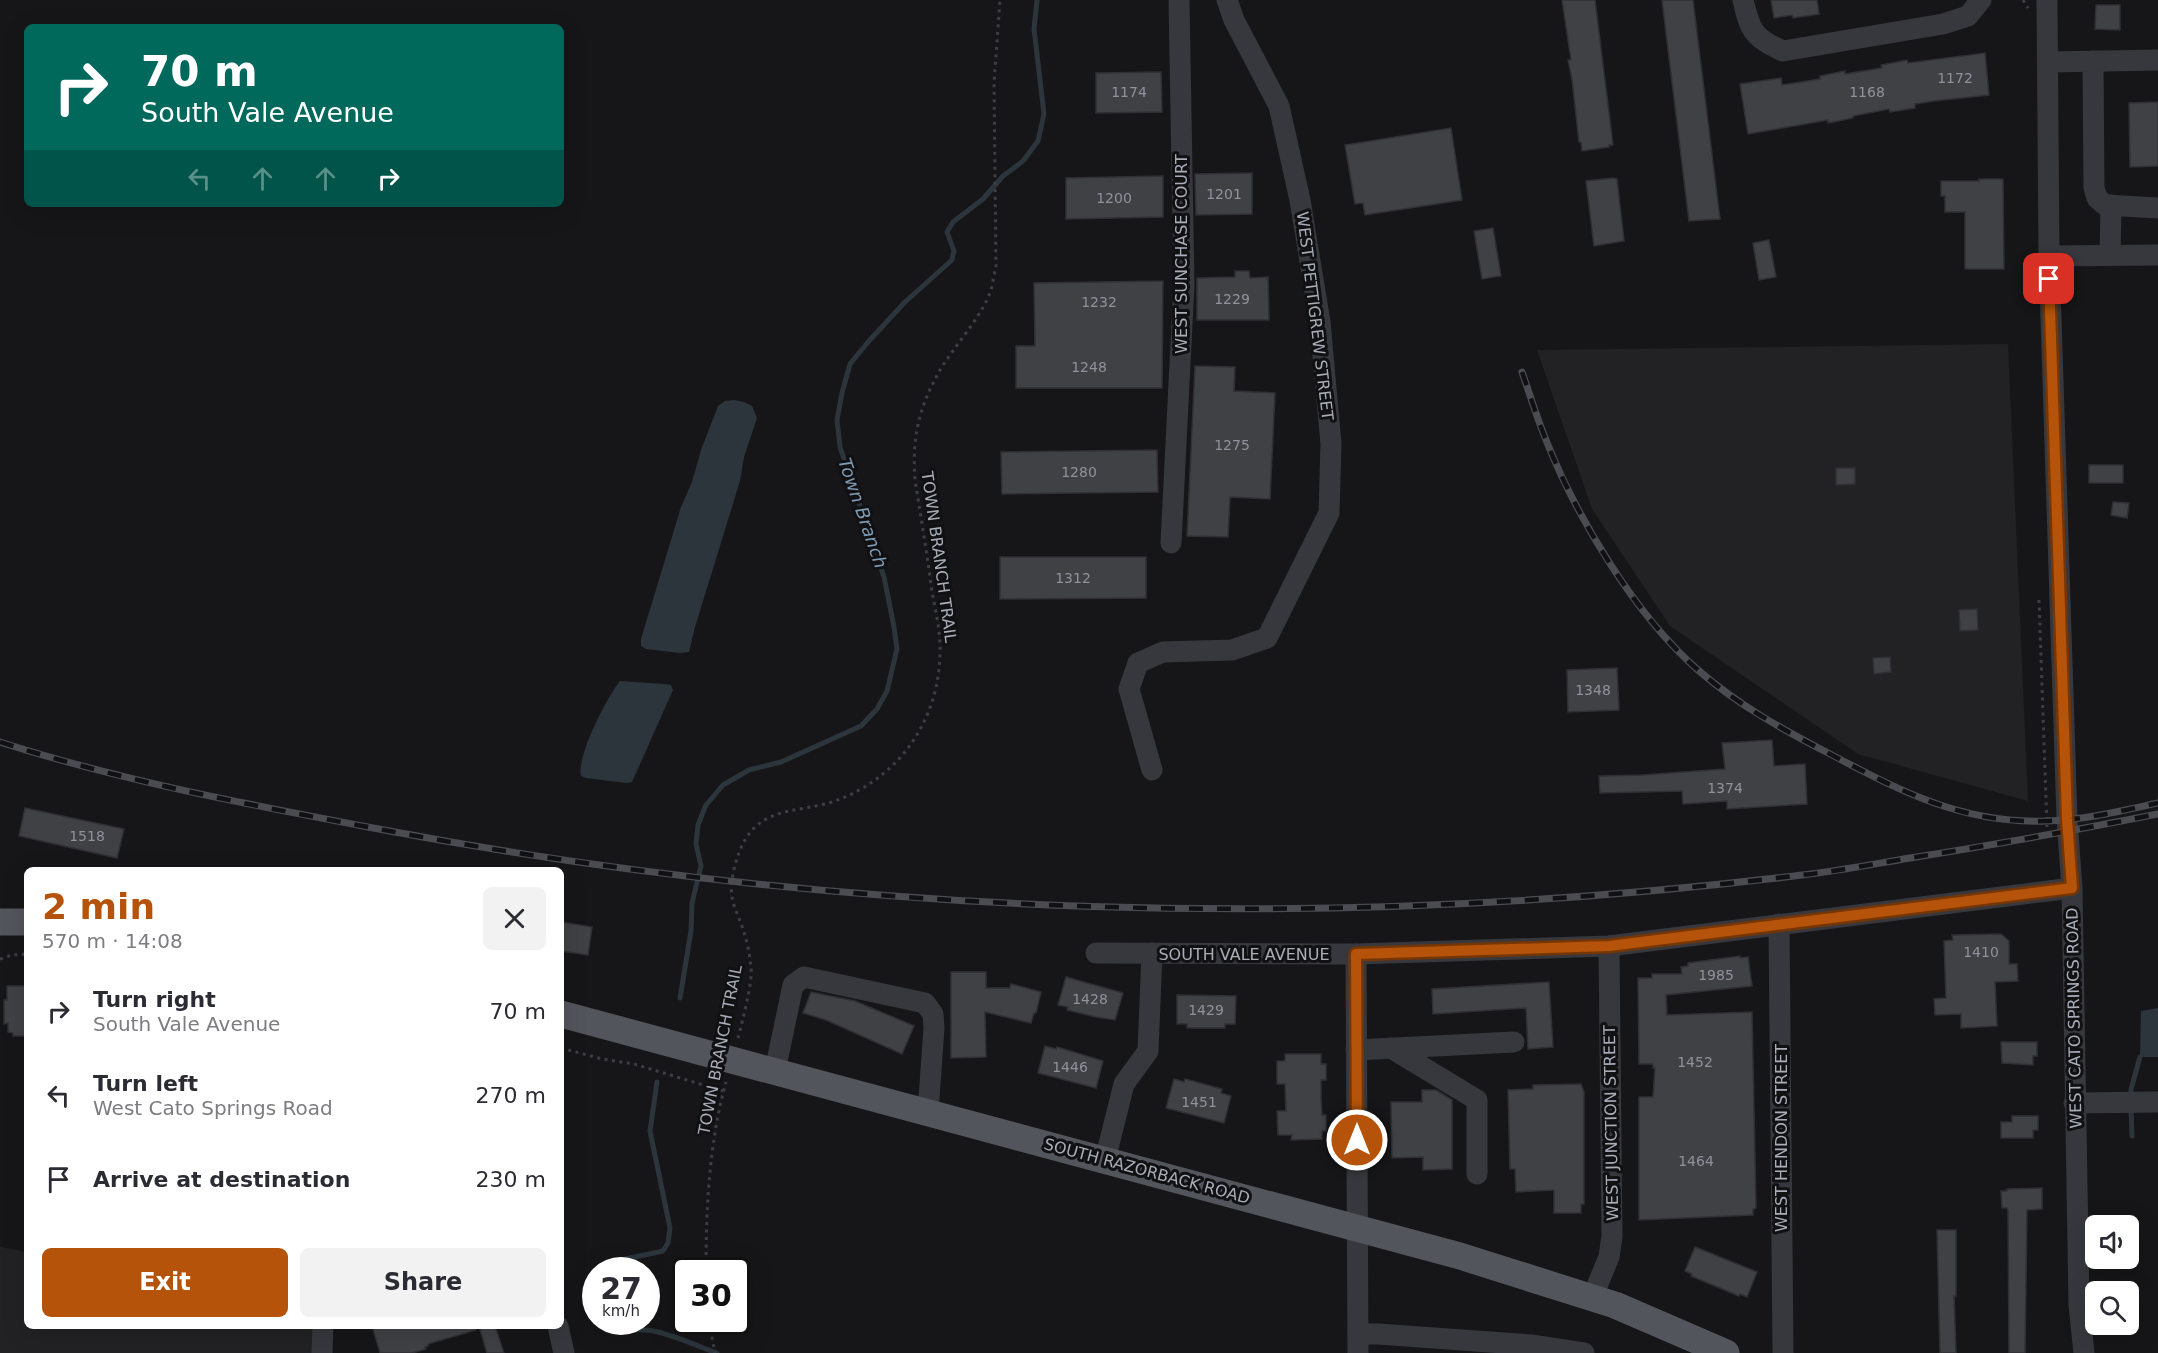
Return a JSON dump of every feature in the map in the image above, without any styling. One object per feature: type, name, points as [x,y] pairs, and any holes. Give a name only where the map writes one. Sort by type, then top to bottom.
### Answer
[{"type":"main road","points":[[0,922],[24,921]]},
{"type":"main road","name":"SOUTH RAZORBACK ROAD","points":[[564,1015],[1460,1256],[1625,1309],[1726,1353]]},
{"type":"street","name":"WEST SUNCHASE COURT","points":[[1171,543],[1184,284],[1179,0]]},
{"type":"street","name":"WEST PETTIGREW STREET","points":[[1152,770],[1129,689],[1138,663],[1163,652],[1232,650],[1267,638],[1329,513],[1332,444],[1320,322],[1300,200],[1279,106],[1234,20],[1227,0]]},
{"type":"street","points":[[1743,0],[1748,24],[1763,42],[1783,51],[1943,24],[1968,16],[1981,0]]},
{"type":"street","name":"WEST CATO SPRINGS ROAD","points":[[2047,0],[2049,256],[2067,819],[2072,888],[2079,1305],[2084,1353]]},
{"type":"street","points":[[2049,62],[2158,60]]},
{"type":"street","points":[[2093,61],[2094,188],[2097,198],[2111,205],[2158,208]]},
{"type":"street","points":[[2110,255],[2111,205]]},
{"type":"street","points":[[2049,256],[2158,255]]},
{"type":"street","name":"SOUTH VALE AVENUE","points":[[1096,953],[1356,954],[1609,946],[2072,888]]},
{"type":"street","name":"WEST HENDON STREET","points":[[1779,924],[1783,1353]]},
{"type":"street","name":"WEST JUNCTION STREET","points":[[1592,1298],[1609,1257],[1612,1236],[1609,946]]},
{"type":"street","points":[[1106,1160],[1124,1084],[1148,1051],[1152,953]]},
{"type":"street","points":[[1356,954],[1358,1344],[1378,1334],[1532,1345],[1584,1353]]},
{"type":"street","points":[[775,1071],[792,985],[804,977],[925,1003],[933,1014],[934,1028],[928,1112]]},
{"type":"street","points":[[1356,1050],[1514,1042]]},
{"type":"street","points":[[1391,1048],[1477,1100],[1477,1174]]},
{"type":"street","points":[[2074,1103],[2158,1102]]},
{"type":"street","points":[[322,1353],[323,1329]]},
{"type":"street","points":[[559,1329],[564,1353]]},
{"type":"path","name":"TOWN BRANCH TRAIL","points":[[706,1257],[710,1172],[717,1122],[752,970],[746,937],[731,896],[736,859],[745,839],[760,822],[777,813],[830,802],[856,793],[877,780],[897,763],[913,743],[927,717],[936,690],[940,654],[915,480],[913,451],[916,426],[939,373],[990,292],[996,267],[994,83],[1000,0]]},
{"type":"path","points":[[0,959],[24,954]]},
{"type":"path","points":[[564,1049],[602,1059],[634,1064],[723,1091]]},
{"type":"path","points":[[712,1335],[715,1353]]},
{"type":"shaded area","points":[[2008,344],[2028,801],[1858,754],[1670,626],[1592,509],[1537,350]]},
{"type":"shaded area","points":[[734,400],[752,406],[757,418],[689,652],[646,649],[641,646],[641,639],[681,507],[692,482],[701,450],[718,406],[725,401]]},
{"type":"shaded area","points":[[620,681],[671,685],[673,690],[632,782],[586,778],[581,776],[583,755],[601,713]]},
{"type":"shaded area","points":[[2158,1008],[2158,1057],[2140,1057],[2141,1011]]},
{"type":"shaded area","points":[[0,1247],[24,1251],[24,1329],[323,1329],[322,1353],[0,1353]]},
{"type":"building","points":[[1562,0],[1595,0],[1613,145],[1609,147],[1582,151],[1581,142],[1579,142],[1568,60],[1571,60]]},
{"type":"building","points":[[1662,0],[1693,0],[1720,219],[1689,221]]},
{"type":"building","points":[[1771,0],[1817,0],[1819,14],[1774,18]]},
{"type":"building","points":[[2096,5],[2120,5],[2120,30],[2095,29]]},
{"type":"building","points":[[1985,53],[1989,95],[1915,104],[1915,108],[1890,112],[1889,109],[1828,123],[1828,120],[1748,134],[1740,84],[1781,78],[1782,85],[1820,79],[1820,76],[1845,71],[1845,74],[1882,68],[1881,65],[1907,60],[1908,63]]},
{"type":"building","points":[[1161,72],[1162,112],[1096,113],[1096,73]]},
{"type":"building","points":[[2158,102],[2158,166],[2130,167],[2129,103]]},
{"type":"building","points":[[1451,128],[1462,200],[1365,215],[1363,203],[1355,204],[1345,145]]},
{"type":"building","points":[[1252,173],[1252,214],[1196,215],[1195,174]]},
{"type":"building","points":[[1163,176],[1163,217],[1066,219],[1066,178]]},
{"type":"building","points":[[1617,179],[1624,241],[1594,246],[1586,181]]},
{"type":"building","points":[[1979,179],[2003,179],[2004,269],[1965,269],[1965,212],[1945,212],[1945,196],[1941,196],[1941,181],[1979,181]]},
{"type":"building","points":[[1493,228],[1501,276],[1482,279],[1474,231]]},
{"type":"building","points":[[1769,240],[1776,277],[1759,280],[1753,243]]},
{"type":"building","points":[[1235,271],[1249,271],[1250,278],[1268,277],[1269,320],[1197,320],[1197,278],[1235,277]]},
{"type":"building","points":[[1163,281],[1162,388],[1016,388],[1016,346],[1035,346],[1034,283]]},
{"type":"building","points":[[1195,366],[1235,367],[1234,391],[1275,393],[1270,499],[1230,497],[1228,537],[1187,536]]},
{"type":"building","points":[[1157,450],[1158,492],[1002,494],[1001,452]]},
{"type":"building","points":[[2089,465],[2123,465],[2123,483],[2089,483]]},
{"type":"building","points":[[1836,468],[1855,468],[1855,484],[1836,485]]},
{"type":"building","points":[[2113,502],[2129,503],[2127,518],[2111,515]]},
{"type":"building","points":[[1000,557],[1146,557],[1146,598],[1000,599]]},
{"type":"building","points":[[1977,609],[1978,630],[1960,631],[1959,610]]},
{"type":"building","points":[[1890,657],[1891,672],[1874,674],[1873,658]]},
{"type":"building","points":[[1617,668],[1619,710],[1568,712],[1567,670]]},
{"type":"building","points":[[1772,740],[1774,766],[1805,764],[1807,804],[1727,809],[1727,801],[1683,804],[1682,791],[1600,793],[1599,776],[1725,769],[1722,743]]},
{"type":"building","points":[[25,808],[124,829],[117,858],[19,836]]},
{"type":"building","points":[[564,922],[592,927],[588,955],[564,951]]},
{"type":"building","points":[[2001,934],[2009,941],[2009,964],[2017,964],[2018,981],[1995,982],[1997,1026],[1961,1028],[1961,1014],[1935,1015],[1934,999],[1946,998],[1944,941],[1953,940],[1952,935]]},
{"type":"building","points":[[1740,956],[1740,958],[1748,957],[1752,986],[1666,995],[1667,1015],[1752,1012],[1756,1208],[1753,1209],[1753,1215],[1639,1220],[1639,1097],[1653,1097],[1655,1068],[1653,1064],[1639,1064],[1638,978],[1652,978],[1652,974],[1682,974],[1681,967],[1688,966],[1688,963]]},
{"type":"building","points":[[951,972],[986,972],[986,988],[1010,988],[1011,984],[1041,992],[1031,1023],[985,1012],[986,1057],[951,1058]]},
{"type":"building","points":[[1066,977],[1123,993],[1115,1020],[1067,1010],[1068,1007],[1058,1005]]},
{"type":"building","points":[[1549,982],[1553,1047],[1528,1049],[1526,1008],[1433,1014],[1432,989]]},
{"type":"building","points":[[7,986],[24,986],[24,1036],[13,1036],[13,1033],[8,1032],[8,1023],[4,1024],[4,1000],[7,1000]]},
{"type":"building","points":[[811,992],[855,1001],[914,1026],[902,1054],[826,1020],[803,1013]]},
{"type":"building","points":[[1177,995],[1236,996],[1235,1024],[1225,1024],[1225,1028],[1187,1028],[1187,1024],[1177,1024]]},
{"type":"building","points":[[2001,1042],[2037,1042],[2037,1056],[2033,1056],[2033,1065],[2002,1063]]},
{"type":"building","points":[[1045,1046],[1056,1049],[1057,1047],[1103,1061],[1096,1088],[1038,1073]]},
{"type":"building","points":[[1285,1054],[1321,1054],[1321,1064],[1326,1064],[1326,1080],[1321,1080],[1322,1115],[1326,1115],[1326,1131],[1322,1131],[1322,1139],[1291,1140],[1292,1135],[1278,1135],[1277,1111],[1286,1111],[1285,1084],[1277,1084],[1277,1061],[1285,1061]]},
{"type":"building","points":[[1174,1079],[1184,1082],[1185,1079],[1222,1089],[1221,1093],[1231,1096],[1224,1123],[1166,1108]]},
{"type":"building","points":[[1581,1084],[1584,1092],[1584,1204],[1581,1204],[1581,1213],[1554,1213],[1554,1190],[1516,1192],[1515,1169],[1510,1169],[1508,1090],[1533,1089],[1533,1085]]},
{"type":"building","points":[[1422,1090],[1436,1090],[1452,1100],[1452,1169],[1423,1170],[1423,1157],[1392,1158],[1391,1102],[1422,1102]]},
{"type":"building","points":[[2012,1116],[2038,1116],[2038,1130],[2033,1130],[2033,1138],[2001,1138],[2001,1122],[2012,1122]]},
{"type":"building","points":[[2042,1188],[2042,1209],[2027,1210],[2025,1353],[2009,1353],[2008,1210],[2002,1208],[2001,1191]]},
{"type":"building","points":[[1937,1230],[1956,1230],[1956,1296],[1954,1296],[1956,1353],[1940,1353]]},
{"type":"building","points":[[1695,1247],[1757,1272],[1747,1297],[1740,1294],[1739,1296],[1691,1276],[1692,1274],[1685,1271]]},
{"type":"building","points":[[373,1329],[476,1329],[428,1344],[426,1349],[412,1353],[380,1353]]},
{"type":"building","points":[[480,1329],[496,1329],[504,1353],[487,1353]]},
{"type":"waterway","name":"Town Branch","points":[[680,998],[691,931],[692,903],[701,866],[696,844],[698,825],[706,805],[723,785],[749,770],[781,762],[861,726],[877,709],[887,691],[897,649],[894,627],[884,577],[840,447],[837,420],[842,393],[850,364],[868,342],[905,302],[952,260],[954,251],[947,232],[953,222],[983,199],[1003,176],[1023,161],[1038,141],[1044,114],[1034,29],[1037,0]]},
{"type":"waterway","points":[[2131,1098],[2131,1089],[2140,1057]]},
{"type":"waterway","name":"Town Branch","points":[[635,1257],[663,1251],[668,1243],[670,1228],[650,1131],[657,1082]]},
{"type":"waterway","points":[[2131,1108],[2132,1136]]},
{"type":"waterway","name":"Town Branch","points":[[660,1333],[717,1353]]},
{"type":"railway","points":[[1522,372],[1543,432],[1574,501],[1591,533],[1630,594],[1675,648],[1698,670],[1762,717],[1909,793],[1934,803],[1988,817],[2016,821],[2060,820],[2088,817],[2158,803]]},
{"type":"railway","points":[[0,742],[95,769],[239,802],[384,830],[559,859],[736,882],[913,898],[1092,906],[1270,909],[1448,904],[1625,893],[1829,872],[2158,814]]},
{"type":"route","points":[[1357,1140],[1356,954],[1609,946],[2072,888],[2067,819],[2049,279]]}]
